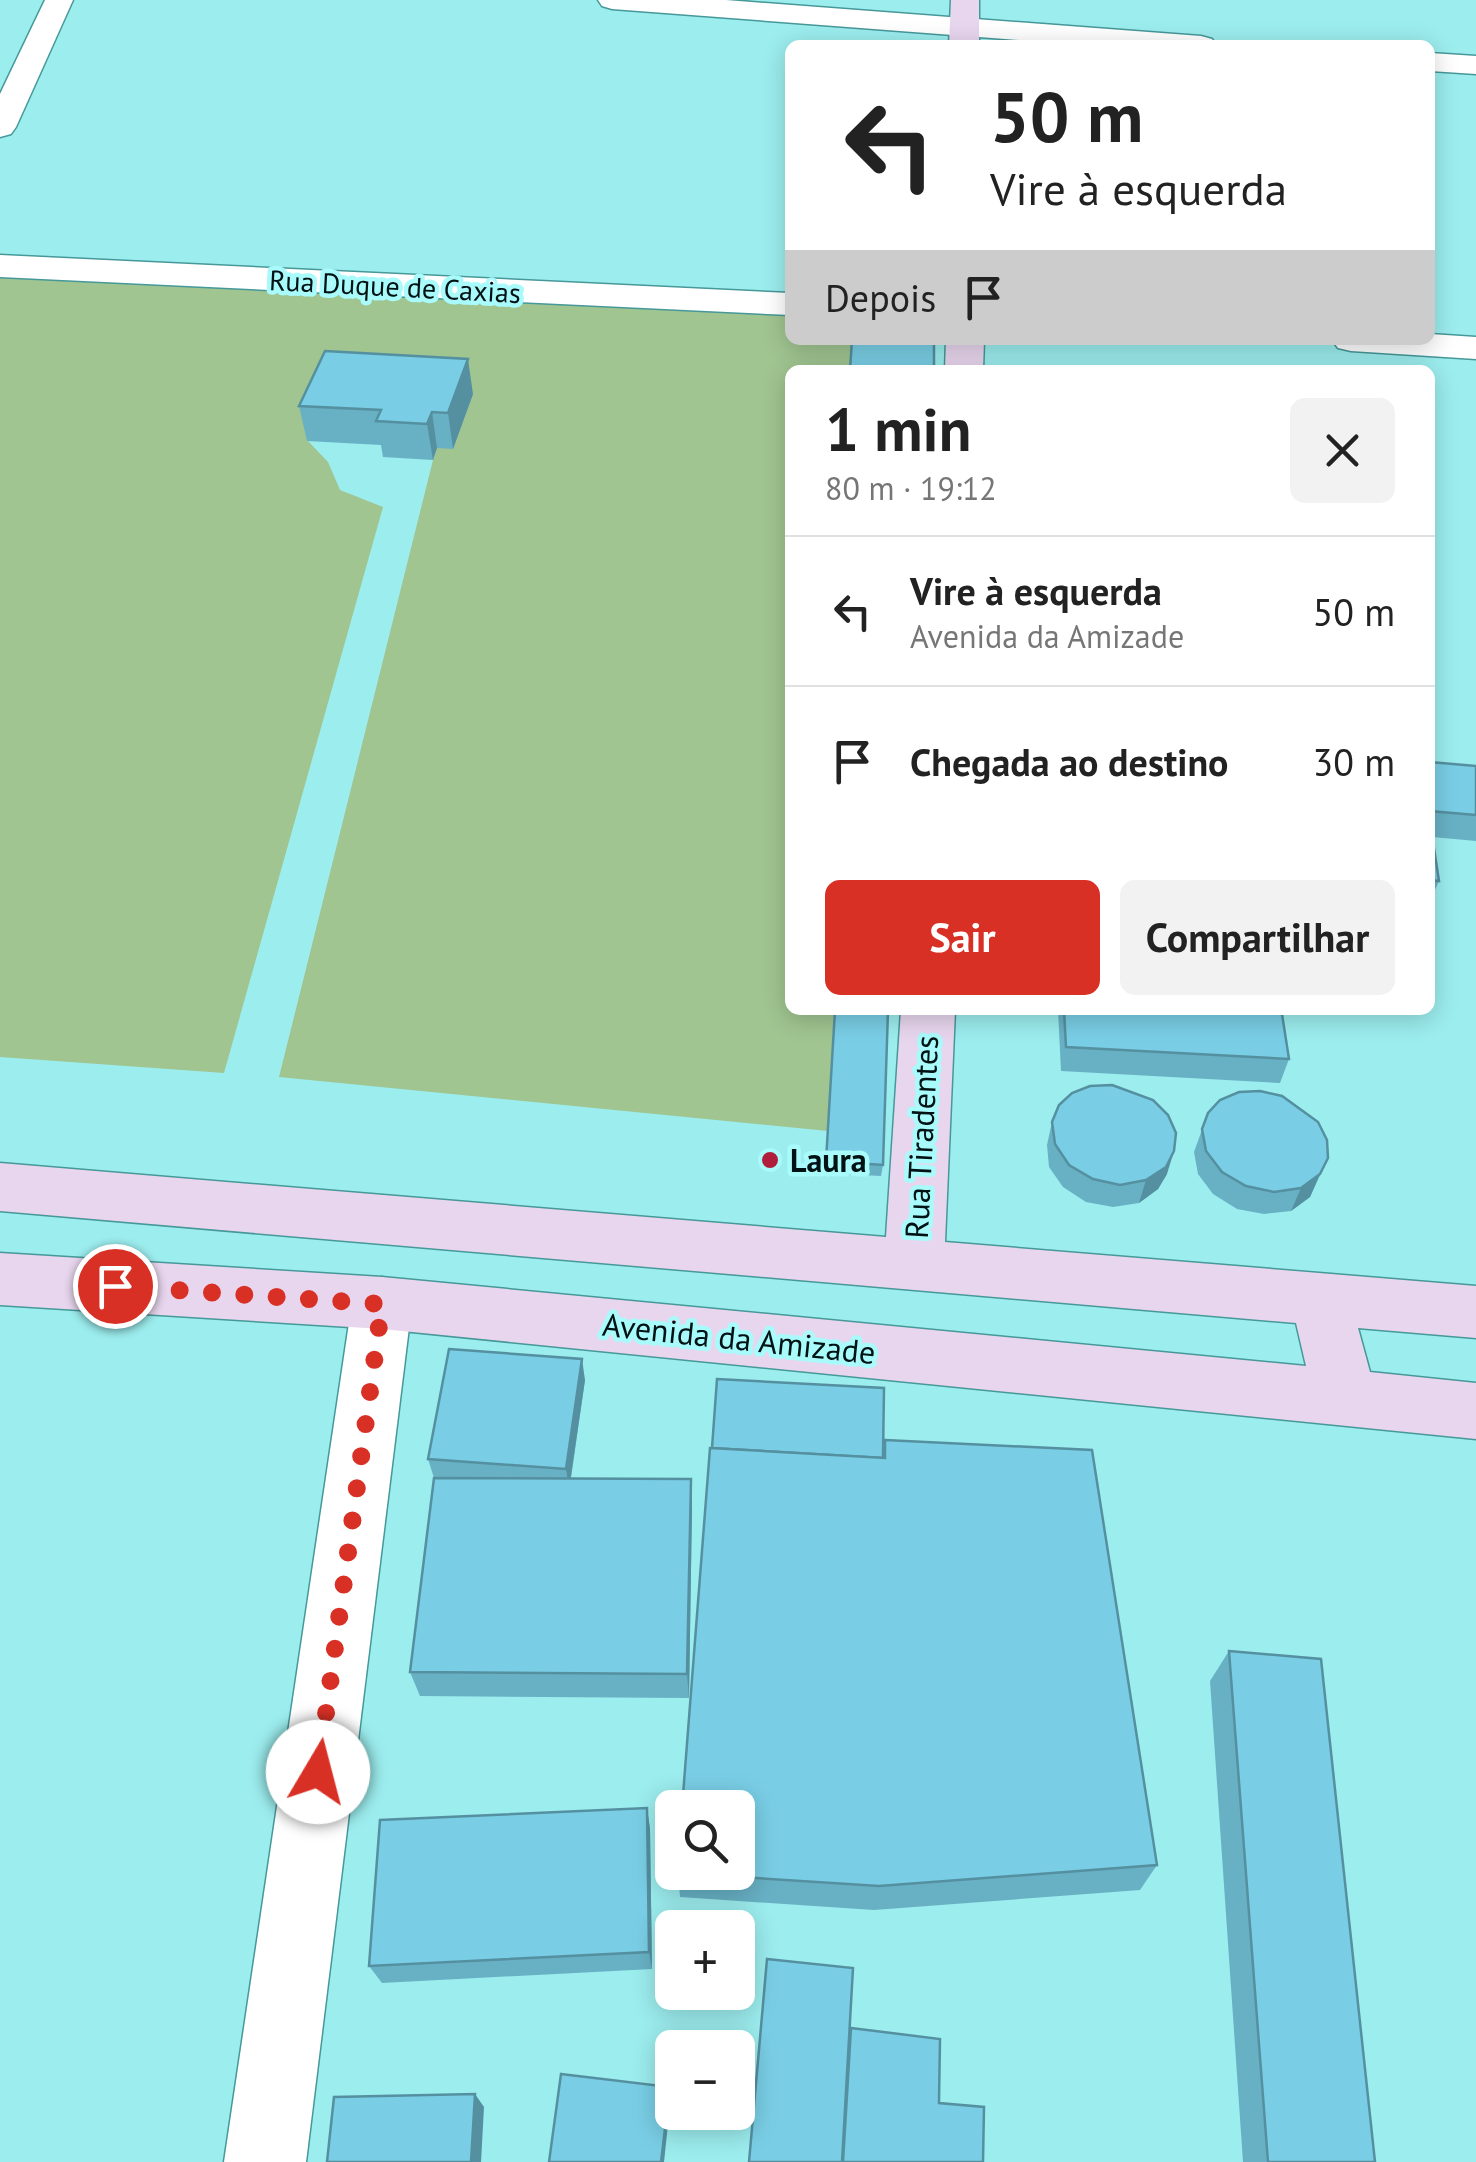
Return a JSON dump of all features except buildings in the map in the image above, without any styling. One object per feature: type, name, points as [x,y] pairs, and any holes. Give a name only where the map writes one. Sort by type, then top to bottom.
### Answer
[{"type":"main road","name":"Rua Tiradentes","points":[[914,1264],[928,1015]]},
{"type":"main road","points":[[0,1187],[1476,1312]]},
{"type":"main road","name":"Avenida da Amizade","points":[[0,1279],[382,1304],[1476,1411]]},
{"type":"main road","points":[[1320,1299],[1345,1398]]},
{"type":"street","points":[[0,127],[59,0]]},
{"type":"street","points":[[612,0],[1144,40]]},
{"type":"street","points":[[1435,62],[1476,65]]},
{"type":"street","name":"Rua Duque de Caxias","points":[[0,266],[785,304]]},
{"type":"street","points":[[1429,345],[1476,348]]},
{"type":"street","points":[[265,2162],[382,1304]]},
{"type":"green space","points":[[0,277],[785,313],[785,345],[852,345],[851,365],[785,365],[785,1015],[834,1015],[828,1131],[279,1077],[433,460],[437,448],[453,448],[472,394],[307,440],[328,462],[340,490],[383,507],[224,1073],[0,1057]]},
{"type":"place","name":"Laura","points":[[770,1160]]},
{"type":"route","points":[[115,1286],[382,1304],[318,1772]]}]
